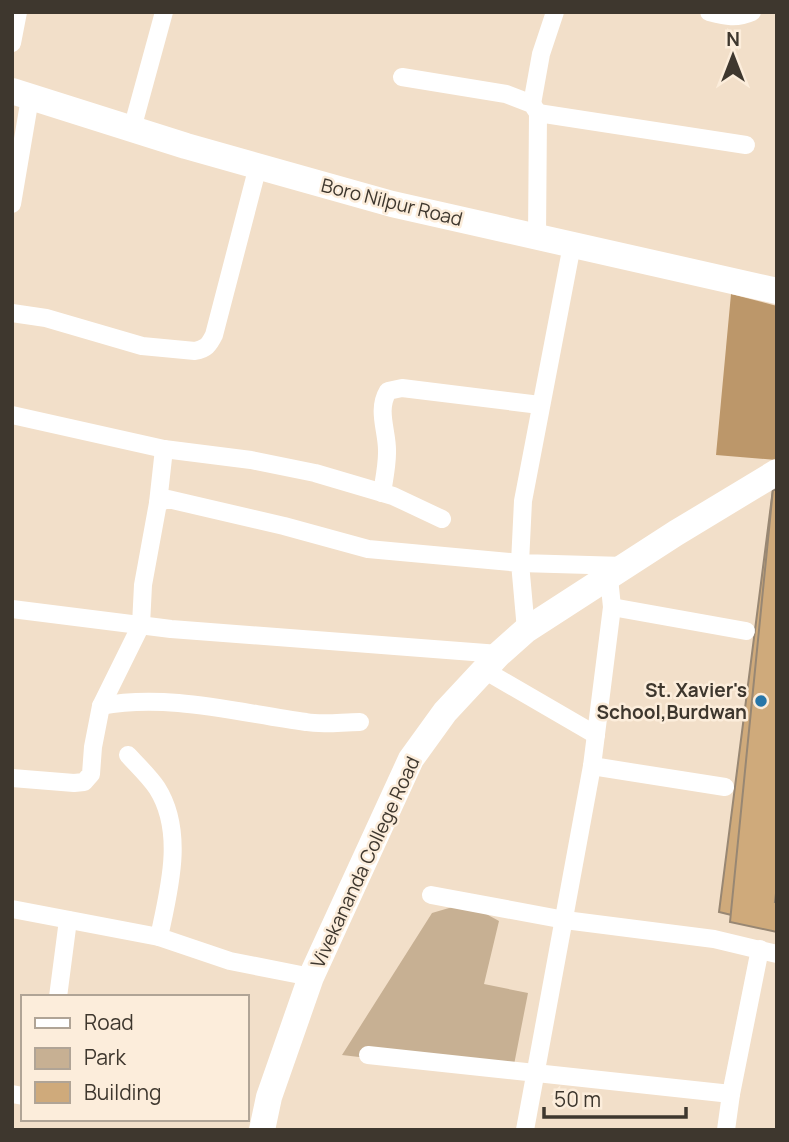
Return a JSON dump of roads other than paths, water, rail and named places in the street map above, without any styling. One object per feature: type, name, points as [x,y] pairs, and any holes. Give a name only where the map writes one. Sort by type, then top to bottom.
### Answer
[{"type":"street","points":[[12,43],[18,12]]},
{"type":"street","points":[[132,129],[164,12]]},
{"type":"street","points":[[537,237],[535,108],[541,54],[555,12]]},
{"type":"street","points":[[709,12],[730,17],[740,17],[752,12]]},
{"type":"street","points":[[402,77],[506,94],[535,108],[746,145]]},
{"type":"street","points":[[12,204],[21,95]]},
{"type":"street","name":"Boro Nilpur Road","points":[[21,95],[392,204],[777,292]]},
{"type":"street","points":[[12,313],[46,318],[142,346],[195,351],[203,349],[209,345],[214,335],[258,166]]},
{"type":"street","points":[[526,630],[520,563],[523,501],[572,245]]},
{"type":"street","points":[[382,493],[387,452],[383,410],[388,391],[402,388],[540,405]]},
{"type":"street","points":[[12,415],[164,449],[251,460],[315,472],[382,493],[442,519]]},
{"type":"street","points":[[12,778],[74,783],[84,782],[91,774],[101,706],[141,625],[143,585],[158,503],[164,449]]},
{"type":"street","name":"Vivekananda College Road","points":[[262,1130],[269,1097],[312,977],[411,759],[445,712],[491,662],[526,630],[676,533],[777,472]]},
{"type":"street","points":[[158,503],[168,499],[188,502],[368,549],[618,572],[592,766],[525,1130]]},
{"type":"street","points":[[612,607],[746,631]]},
{"type":"street","points":[[12,608],[141,625],[491,662],[596,735]]},
{"type":"street","points":[[101,706],[141,701],[244,710],[308,723],[360,722]]},
{"type":"street","points":[[128,755],[158,789],[172,825],[172,862],[159,937]]},
{"type":"street","points":[[592,766],[725,787]]},
{"type":"street","points":[[431,895],[565,920],[715,939],[768,951],[731,1094],[726,1130]]},
{"type":"street","points":[[12,909],[159,937],[230,961],[312,977]]},
{"type":"street","points":[[58,995],[68,920]]},
{"type":"street","points":[[368,1055],[731,1094]]},
{"type":"place","name":"St. Xavier's School,Burdwan","points":[[761,701]]}]
